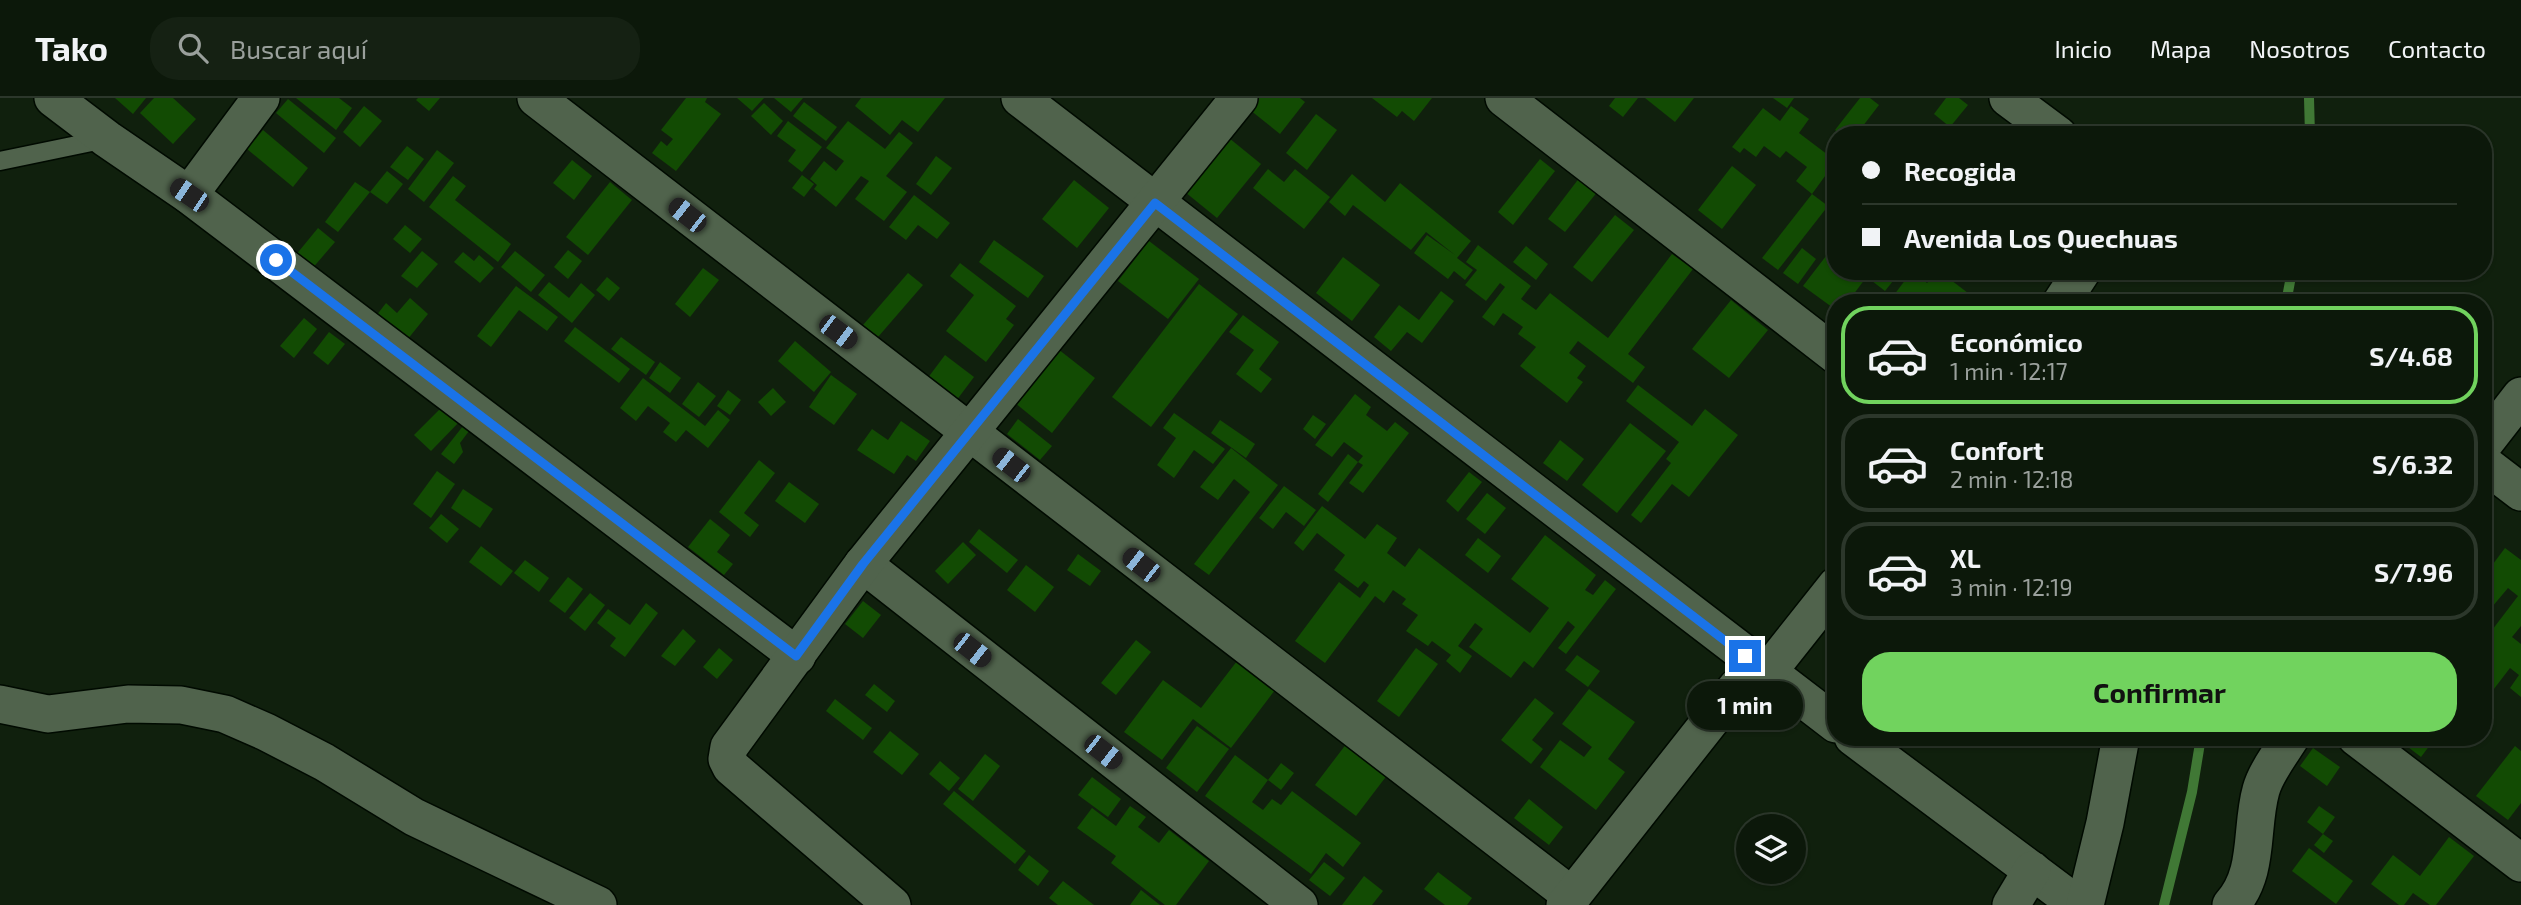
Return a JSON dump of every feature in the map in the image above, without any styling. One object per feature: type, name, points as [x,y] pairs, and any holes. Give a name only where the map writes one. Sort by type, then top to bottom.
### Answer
[{"type":"street","points":[[53,98],[189,195],[796,656]]},
{"type":"street","points":[[189,195],[261,98]]},
{"type":"street","points":[[536,98],[1569,900],[1737,687],[1767,673],[1827,597]]},
{"type":"street","points":[[1020,98],[1827,717]]},
{"type":"street","points":[[892,905],[731,767],[727,759],[729,747],[863,564],[1239,98]]},
{"type":"street","points":[[1504,98],[1827,348]]},
{"type":"street","points":[[2008,98],[2045,126]]},
{"type":"street","points":[[2492,433],[2521,396]]},
{"type":"street","points":[[2492,470],[2521,492]]},
{"type":"street","points":[[863,564],[1299,905]]},
{"type":"street","points":[[0,704],[48,714],[128,704],[181,705],[225,714],[324,762],[414,817],[597,905]]},
{"type":"street","points":[[1865,746],[2078,905]]},
{"type":"street","points":[[2085,905],[2105,824],[2119,746]]},
{"type":"street","points":[[2241,900],[2252,860],[2261,789],[2286,746]]},
{"type":"street","points":[[2368,746],[2521,863]]},
{"type":"street","points":[[2011,905],[2032,870]]},
{"type":"lane","points":[[0,161],[107,139]]},
{"type":"building","points":[[115,98],[146,98],[133,114]]},
{"type":"building","points":[[154,98],[173,98],[196,119],[173,144],[140,113]]},
{"type":"building","points":[[296,98],[339,98],[352,108],[336,130]]},
{"type":"building","points":[[440,98],[429,111],[416,100]]},
{"type":"building","points":[[686,98],[707,98],[705,102],[721,114],[676,171],[652,153],[661,141],[667,146],[673,139],[661,130]]},
{"type":"building","points":[[737,98],[764,98],[752,111]]},
{"type":"building","points":[[774,98],[803,98],[791,112]]},
{"type":"building","points":[[861,98],[945,98],[918,132],[902,120],[890,135],[855,106]]},
{"type":"building","points":[[1251,98],[1300,98],[1305,102],[1280,134],[1245,106]]},
{"type":"building","points":[[1372,98],[1432,98],[1414,121],[1402,111],[1397,117]]},
{"type":"building","points":[[1615,98],[1638,98],[1623,117],[1609,106]]},
{"type":"building","points":[[1645,98],[1694,98],[1675,122]]},
{"type":"building","points":[[1773,98],[1794,98],[1787,108]]},
{"type":"building","points":[[1860,98],[1870,98],[1879,105],[1863,126],[1838,126]]},
{"type":"building","points":[[1946,98],[1959,98],[1968,105],[1951,126],[1934,114]]},
{"type":"building","points":[[288,99],[336,138],[324,153],[276,113]]},
{"type":"building","points":[[804,102],[837,127],[826,141],[793,116]]},
{"type":"building","points":[[764,103],[783,121],[771,135],[751,116]]},
{"type":"building","points":[[364,106],[382,121],[360,147],[343,132]]},
{"type":"building","points":[[1791,106],[1809,119],[1799,133],[1827,154],[1827,173],[1812,194],[1796,181],[1807,167],[1786,151],[1780,158],[1764,146],[1756,157],[1744,148],[1740,153],[1732,147],[1763,108],[1780,121]]},
{"type":"building","points":[[1316,114],[1337,130],[1307,170],[1286,153]]},
{"type":"building","points":[[788,121],[822,147],[802,172],[788,161],[796,150],[777,136]]},
{"type":"building","points":[[848,121],[885,149],[899,132],[913,143],[886,176],[907,192],[884,221],[855,199],[869,181],[861,176],[836,207],[814,189],[817,185],[810,179],[824,161],[836,171],[844,161],[826,148]]},
{"type":"building","points":[[263,130],[308,168],[293,187],[247,149]]},
{"type":"building","points":[[1229,138],[1261,164],[1217,218],[1185,192]]},
{"type":"building","points":[[407,146],[424,159],[408,180],[390,167]]},
{"type":"building","points":[[437,150],[454,163],[424,202],[408,189]]},
{"type":"building","points":[[936,156],[952,168],[931,195],[916,184]]},
{"type":"building","points":[[1540,159],[1555,171],[1513,225],[1498,212]]},
{"type":"building","points":[[572,160],[592,176],[574,200],[553,183]]},
{"type":"building","points":[[1732,166],[1756,185],[1722,229],[1698,210]]},
{"type":"building","points":[[1268,169],[1284,182],[1295,169],[1330,197],[1304,229],[1253,188]]},
{"type":"building","points":[[387,171],[403,184],[387,204],[370,192]]},
{"type":"building","points":[[1352,174],[1385,202],[1400,183],[1471,241],[1457,258],[1473,270],[1465,280],[1454,271],[1448,279],[1414,253],[1427,235],[1455,255],[1426,232],[1411,250],[1353,205],[1345,216],[1329,202]]},
{"type":"building","points":[[802,175],[814,184],[804,197],[792,188]]},
{"type":"building","points":[[453,176],[466,186],[455,200],[511,244],[498,262],[429,207]]},
{"type":"building","points":[[1580,177],[1598,191],[1565,232],[1548,219]]},
{"type":"building","points":[[1074,180],[1109,208],[1077,248],[1042,219]]},
{"type":"building","points":[[355,182],[370,192],[338,232],[325,222]]},
{"type":"building","points":[[610,182],[632,200],[588,255],[566,237]]},
{"type":"building","points":[[1812,194],[1827,205],[1778,270],[1762,258]]},
{"type":"building","points":[[914,195],[950,223],[937,239],[918,225],[906,240],[889,227]]},
{"type":"building","points":[[1615,215],[1634,230],[1592,282],[1573,267]]},
{"type":"building","points":[[405,225],[422,239],[410,253],[393,239]]},
{"type":"building","points":[[318,228],[335,242],[311,270],[295,256]]},
{"type":"building","points":[[994,240],[1044,276],[1028,298],[979,262]]},
{"type":"building","points":[[1149,241],[1199,279],[1168,319],[1118,281]]},
{"type":"building","points":[[1478,245],[1531,286],[1521,299],[1536,310],[1550,293],[1608,338],[1672,254],[1693,269],[1628,354],[1645,367],[1633,383],[1578,341],[1569,353],[1586,366],[1577,378],[1583,382],[1567,403],[1520,366],[1536,347],[1518,334],[1523,327],[1503,313],[1494,326],[1482,317],[1505,287],[1500,283],[1486,301],[1465,285],[1477,270],[1466,262]]},
{"type":"building","points":[[1526,246],[1548,264],[1536,280],[1513,262]]},
{"type":"building","points":[[1802,248],[1816,259],[1798,284],[1783,273]]},
{"type":"building","points":[[568,250],[582,261],[568,279],[554,267]]},
{"type":"building","points":[[422,251],[438,264],[417,288],[401,276]]},
{"type":"building","points":[[515,251],[545,275],[531,292],[501,267]]},
{"type":"building","points":[[463,252],[474,261],[479,255],[494,268],[480,283],[454,262]]},
{"type":"building","points":[[1827,255],[1827,280],[1864,280],[1854,294],[1827,294],[1827,303],[1803,286]]},
{"type":"building","points":[[1343,257],[1380,285],[1352,321],[1316,293]]},
{"type":"building","points":[[960,263],[1016,306],[1006,319],[1014,325],[986,362],[946,331],[974,295],[950,276]]},
{"type":"building","points":[[703,268],[719,280],[690,317],[675,304]]},
{"type":"building","points":[[908,273],[923,285],[878,337],[863,325]]},
{"type":"building","points":[[607,277],[620,288],[609,301],[596,290]]},
{"type":"building","points":[[1873,280],[1894,280],[1885,291]]},
{"type":"building","points":[[1905,280],[1923,280],[1927,283],[1930,280],[1951,280],[1968,293],[1967,294],[1895,294]]},
{"type":"building","points":[[549,282],[569,298],[581,283],[595,295],[572,323],[538,295]]},
{"type":"building","points":[[1199,284],[1238,314],[1151,427],[1112,397]]},
{"type":"building","points":[[516,286],[558,317],[547,331],[519,310],[491,347],[477,336]]},
{"type":"building","points":[[1441,291],[1454,301],[1422,343],[1407,332],[1391,351],[1374,337],[1399,305],[1419,320]]},
{"type":"building","points":[[410,298],[428,314],[403,345],[373,320],[386,303],[397,313]]},
{"type":"building","points":[[1731,300],[1768,330],[1729,378],[1692,349]]},
{"type":"building","points":[[1243,315],[1279,342],[1259,369],[1272,379],[1261,393],[1236,374],[1254,350],[1229,332]]},
{"type":"building","points":[[304,318],[317,329],[294,358],[280,346]]},
{"type":"building","points":[[575,327],[630,369],[619,383],[564,341]]},
{"type":"building","points":[[329,332],[345,344],[328,365],[313,353]]},
{"type":"building","points":[[621,337],[655,362],[646,375],[611,349]]},
{"type":"building","points":[[795,341],[831,372],[814,392],[778,361]]},
{"type":"building","points":[[1058,349],[1095,378],[1052,433],[1015,403]]},
{"type":"building","points":[[945,355],[974,377],[956,401],[927,379]]},
{"type":"building","points":[[660,362],[681,378],[670,393],[649,378]]},
{"type":"building","points":[[831,375],[857,394],[834,425],[809,407]]},
{"type":"building","points":[[643,378],[705,426],[718,410],[730,420],[708,448],[686,430],[676,442],[663,432],[670,423],[648,406],[636,421],[620,408]]},
{"type":"building","points":[[698,382],[716,396],[699,417],[682,404]]},
{"type":"building","points":[[1638,385],[1692,426],[1705,409],[1738,435],[1689,497],[1672,484],[1641,523],[1631,515],[1671,463],[1666,459],[1679,442],[1626,401]]},
{"type":"building","points":[[773,388],[786,402],[771,416],[758,402]]},
{"type":"building","points":[[728,390],[741,400],[730,415],[717,406]]},
{"type":"building","points":[[1355,394],[1371,407],[1366,415],[1387,431],[1395,422],[1409,433],[1363,493],[1349,483],[1363,465],[1358,462],[1363,456],[1344,442],[1332,457],[1315,445]]},
{"type":"building","points":[[445,404],[462,419],[431,451],[414,435]]},
{"type":"building","points":[[1174,413],[1225,449],[1213,464],[1194,450],[1174,478],[1157,465],[1176,438],[1163,428]]},
{"type":"building","points":[[1313,415],[1326,424],[1315,439],[1303,429]]},
{"type":"building","points":[[1018,419],[1052,446],[1040,460],[1007,434]]},
{"type":"building","points":[[1220,420],[1255,444],[1246,458],[1211,433]]},
{"type":"building","points":[[901,421],[930,441],[916,461],[907,455],[894,474],[857,450],[872,429],[888,440]]},
{"type":"building","points":[[1630,423],[1666,451],[1617,513],[1582,485]]},
{"type":"building","points":[[463,426],[469,431],[460,443],[463,452],[454,464],[441,454]]},
{"type":"building","points":[[1560,440],[1584,459],[1567,481],[1543,463]]},
{"type":"building","points":[[1231,448],[1278,485],[1209,575],[1194,564],[1250,492],[1234,479],[1218,500],[1200,487]]},
{"type":"building","points":[[1348,454],[1358,462],[1328,502],[1318,494]]},
{"type":"building","points":[[759,460],[775,473],[744,513],[759,525],[750,537],[719,512]]},
{"type":"building","points":[[437,471],[455,484],[431,518],[413,504]]},
{"type":"building","points":[[1469,472],[1482,482],[1458,512],[1446,501]]},
{"type":"building","points":[[789,482],[819,504],[805,523],[775,501]]},
{"type":"building","points":[[1284,486],[1316,510],[1304,526],[1286,512],[1273,529],[1259,518]]},
{"type":"building","points":[[463,489],[493,509],[480,528],[451,508]]},
{"type":"building","points":[[1487,493],[1506,508],[1485,534],[1466,519]]},
{"type":"building","points":[[1322,506],[1365,539],[1377,524],[1397,538],[1387,553],[1405,567],[1419,548],[1530,633],[1549,608],[1511,579],[1545,535],[1596,575],[1585,590],[1593,595],[1605,580],[1616,589],[1566,654],[1558,648],[1575,627],[1568,621],[1533,668],[1524,661],[1511,678],[1469,647],[1483,629],[1475,623],[1458,646],[1472,656],[1460,673],[1446,661],[1451,655],[1432,641],[1428,646],[1406,631],[1418,615],[1402,604],[1406,599],[1393,590],[1384,603],[1375,596],[1325,663],[1295,641],[1339,582],[1360,598],[1369,585],[1364,581],[1358,588],[1334,570],[1345,555],[1317,533],[1303,551],[1294,543]]},
{"type":"building","points":[[441,514],[459,529],[447,543],[429,528]]},
{"type":"building","points":[[710,519],[730,535],[717,552],[733,564],[724,575],[688,547]]},
{"type":"building","points":[[979,529],[1018,560],[1007,573],[969,542]]},
{"type":"building","points":[[1478,538],[1501,556],[1488,573],[1465,555]]},
{"type":"building","points":[[963,542],[976,555],[948,584],[935,571]]},
{"type":"building","points":[[481,546],[513,571],[501,586],[469,562]]},
{"type":"building","points":[[2505,548],[2521,560],[2521,626],[2512,637],[2521,644],[2521,697],[2510,688],[2519,675],[2510,668],[2492,691],[2492,630],[2518,596],[2508,588],[2492,607],[2492,565]]},
{"type":"building","points":[[1078,554],[1101,571],[1090,586],[1067,570]]},
{"type":"building","points":[[525,560],[549,578],[539,592],[514,573]]},
{"type":"building","points":[[1026,565],[1054,587],[1035,612],[1007,590]]},
{"type":"building","points":[[568,577],[583,589],[565,613],[549,601]]},
{"type":"building","points":[[590,593],[605,605],[585,631],[569,618]]},
{"type":"building","points":[[863,601],[881,615],[863,638],[845,624]]},
{"type":"building","points":[[646,603],[658,613],[625,657],[610,646],[616,638],[597,623],[608,609],[630,625]]},
{"type":"building","points":[[683,629],[696,641],[675,666],[661,656]]},
{"type":"building","points":[[1136,640],[1151,652],[1116,695],[1101,683]]},
{"type":"building","points":[[719,648],[733,660],[717,679],[703,667]]},
{"type":"building","points":[[1416,648],[1438,664],[1399,717],[1377,701]]},
{"type":"building","points":[[1577,655],[1600,671],[1588,687],[1565,670]]},
{"type":"building","points":[[1237,661],[1275,690],[1231,748],[1193,719],[1162,760],[1124,732],[1163,680],[1201,708]]},
{"type":"building","points":[[874,684],[895,701],[887,712],[865,695]]},
{"type":"building","points":[[1589,689],[1635,722],[1608,759],[1625,772],[1596,810],[1540,767],[1560,740],[1584,757],[1592,747],[1562,724]]},
{"type":"building","points":[[1535,698],[1554,713],[1532,740],[1543,749],[1531,764],[1501,740]]},
{"type":"building","points":[[835,699],[872,728],[863,740],[826,711]]},
{"type":"building","points":[[1197,726],[1229,749],[1197,792],[1166,768]]},
{"type":"building","points":[[890,731],[919,754],[902,775],[873,752]]},
{"type":"building","points":[[1347,743],[1388,774],[1356,816],[1315,785]]},
{"type":"building","points":[[2407,746],[2429,746],[2421,757]]},
{"type":"building","points":[[2515,746],[2521,751],[2521,803],[2508,820],[2476,796]]},
{"type":"building","points":[[2313,748],[2340,767],[2327,786],[2300,766]]},
{"type":"building","points":[[985,754],[1000,766],[973,801],[958,789]]},
{"type":"building","points":[[1235,755],[1268,780],[1252,802],[1263,810],[1272,799],[1281,805],[1292,791],[1361,843],[1343,867],[1326,853],[1311,874],[1205,796]]},
{"type":"building","points":[[940,761],[960,778],[949,791],[929,774]]},
{"type":"building","points":[[1281,763],[1294,773],[1281,790],[1268,780]]},
{"type":"building","points":[[1092,777],[1121,799],[1108,817],[1078,795]]},
{"type":"building","points":[[954,791],[1026,851],[1015,864],[943,804]]},
{"type":"building","points":[[1529,799],[1563,827],[1549,845],[1514,818]]},
{"type":"building","points":[[1130,806],[1146,817],[1138,827],[1159,843],[1169,830],[1209,861],[1176,905],[1165,905],[1111,863],[1116,856],[1077,828],[1092,808],[1116,826]]},
{"type":"building","points":[[2319,806],[2335,817],[2323,834],[2307,822]]},
{"type":"building","points":[[2323,834],[2333,841],[2324,853],[2314,845]]},
{"type":"building","points":[[2449,837],[2474,856],[2436,905],[2430,905],[2413,893],[2404,905],[2399,905],[2371,884],[2393,855],[2420,876]]},
{"type":"building","points":[[2309,848],[2353,881],[2336,904],[2292,871]]},
{"type":"building","points":[[1029,855],[1049,871],[1038,886],[1018,870]]},
{"type":"building","points":[[1324,862],[1345,878],[1330,896],[1309,880]]},
{"type":"building","points":[[1438,872],[1472,898],[1467,905],[1445,905],[1424,889]]},
{"type":"building","points":[[1364,876],[1383,891],[1372,905],[1342,905]]},
{"type":"building","points":[[1063,881],[1094,905],[1058,905],[1049,898]]},
{"type":"building","points":[[1141,890],[1160,905],[1130,905]]},
{"type":"waterway","points":[[2309,98],[2310,126]]},
{"type":"waterway","points":[[2288,294],[2290,280]]},
{"type":"waterway","points":[[2164,905],[2192,792],[2200,746]]},
{"type":"route","points":[[276,260],[796,656],[863,564],[1155,203],[1745,656]]}]
